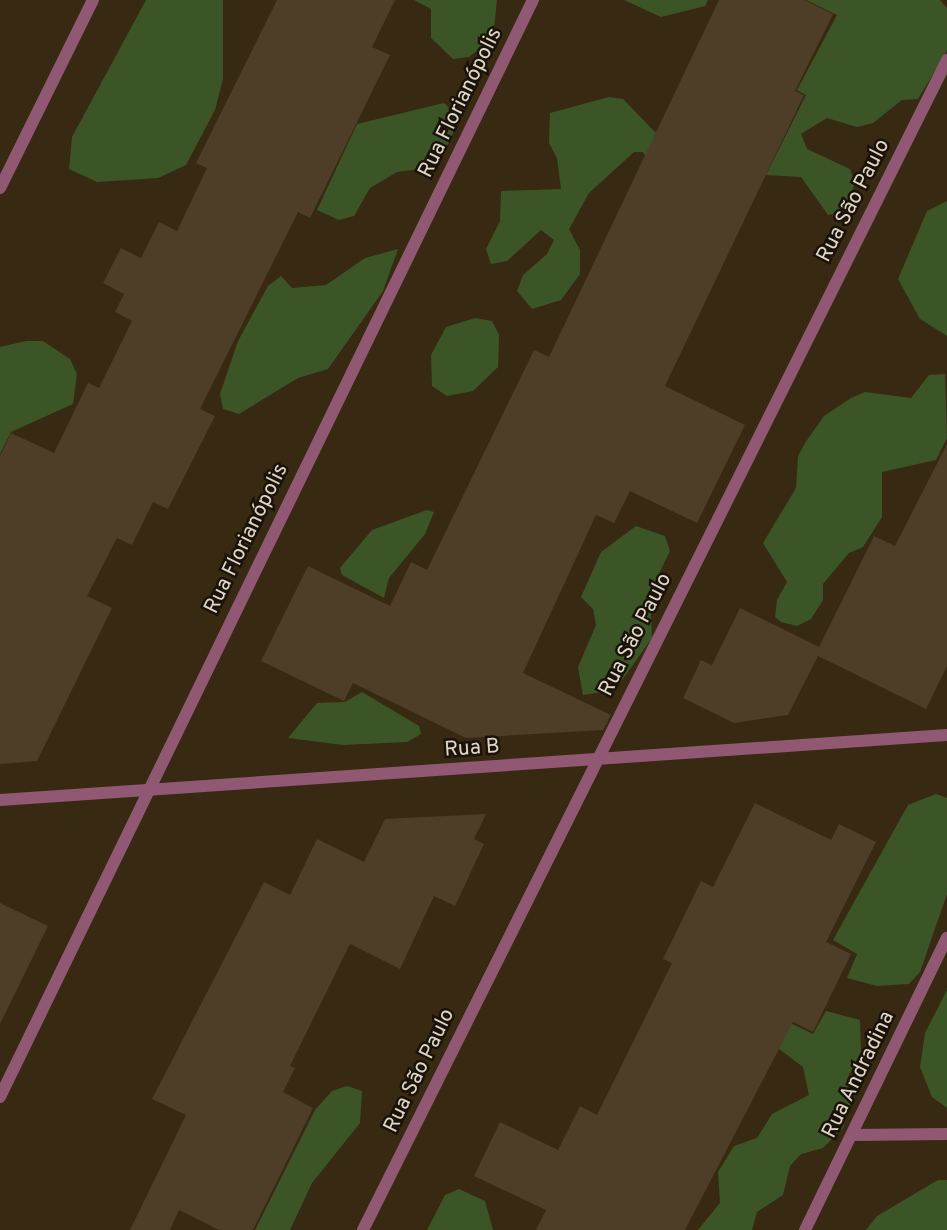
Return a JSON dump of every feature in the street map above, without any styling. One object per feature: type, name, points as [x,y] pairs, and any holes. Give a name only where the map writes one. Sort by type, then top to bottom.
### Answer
[{"type":"street","points":[[0,188],[93,0]]},
{"type":"street","name":"Rua Florianópolis","points":[[0,1097],[146,790],[533,0]]},
{"type":"street","name":"Rua São Paulo","points":[[363,1230],[595,760],[947,60]]},
{"type":"street","name":"Rua B","points":[[0,800],[947,735]]},
{"type":"street","name":"Rua Andradina","points":[[806,1230],[947,938]]},
{"type":"street","points":[[852,1135],[947,1134]]},
{"type":"green space","points":[[146,0],[223,0],[223,79],[215,110],[186,165],[158,178],[97,182],[69,169],[72,137]]},
{"type":"green space","points":[[414,0],[497,0],[493,38],[469,57],[453,59],[431,38],[431,9]]},
{"type":"green space","points":[[624,0],[708,0],[705,6],[661,17]]},
{"type":"green space","points":[[806,0],[940,0],[947,8],[947,51],[918,99],[902,100],[873,123],[857,127],[827,118],[801,134],[807,149],[850,169],[855,183],[844,212],[828,215],[801,177],[766,175],[806,95],[797,90],[837,15]]},
{"type":"green space","points":[[609,97],[623,99],[655,132],[669,139],[653,168],[643,152],[634,152],[589,193],[569,229],[580,250],[580,274],[561,300],[532,309],[517,291],[523,275],[547,254],[554,240],[541,230],[507,261],[491,264],[486,249],[500,221],[501,191],[561,189],[557,158],[549,143],[550,113]]},
{"type":"green space","points":[[444,103],[455,114],[454,131],[441,159],[428,168],[397,172],[370,188],[354,216],[339,220],[317,210],[357,124]]},
{"type":"green space","points":[[947,201],[947,336],[920,319],[898,279],[927,211]]},
{"type":"green space","points":[[398,249],[383,291],[328,369],[298,378],[239,414],[223,409],[220,394],[238,341],[268,286],[281,276],[292,288],[326,285],[365,258]]},
{"type":"green space","points":[[475,318],[492,321],[499,335],[498,367],[473,391],[447,396],[432,386],[431,355],[446,327]]},
{"type":"green space","points":[[26,341],[43,341],[70,359],[77,374],[73,404],[11,432],[0,454],[0,347]]},
{"type":"green space","points":[[945,374],[947,438],[936,460],[882,472],[882,517],[863,547],[849,553],[823,584],[823,600],[811,619],[797,626],[781,622],[775,617],[777,600],[787,582],[763,543],[796,488],[798,456],[805,443],[824,416],[851,398],[865,392],[911,398],[929,375]]},
{"type":"green space","points":[[427,510],[434,512],[425,534],[389,578],[384,598],[342,575],[340,568],[372,530]]},
{"type":"green space","points":[[636,526],[665,536],[670,551],[650,592],[652,638],[615,690],[583,695],[578,667],[596,625],[593,609],[581,597],[601,552]]},
{"type":"green space","points":[[362,692],[419,726],[421,734],[407,742],[343,745],[288,738],[317,703],[345,702]]},
{"type":"green space","points":[[936,794],[947,798],[947,894],[920,972],[909,984],[877,986],[847,978],[857,954],[833,940],[908,805]]},
{"type":"green space","points":[[947,990],[947,1108],[932,1097],[920,1067],[925,1033]]},
{"type":"green space","points":[[826,1011],[860,1020],[861,1051],[847,1079],[851,1103],[843,1128],[823,1148],[801,1154],[790,1166],[783,1195],[757,1212],[752,1230],[698,1230],[720,1203],[718,1172],[734,1146],[757,1138],[772,1114],[809,1095],[803,1067],[771,1043],[782,1019],[813,1034]]},
{"type":"green space","points":[[347,1086],[362,1091],[360,1123],[312,1183],[290,1230],[255,1230],[315,1110],[332,1091]]},
{"type":"green space","points":[[938,1180],[947,1180],[947,1230],[866,1230],[877,1216]]},
{"type":"green space","points":[[459,1189],[485,1201],[493,1230],[427,1230],[445,1195]]},
{"type":"building","points":[[277,0],[395,0],[372,47],[390,55],[310,218],[298,212],[200,409],[215,416],[168,509],[153,502],[132,545],[117,538],[87,596],[112,608],[37,761],[0,764],[0,456],[11,433],[54,453],[88,383],[99,388],[132,321],[115,312],[124,294],[103,283],[121,248],[141,258],[159,222],[177,231],[207,168],[196,163]]},
{"type":"building","points":[[719,0],[804,0],[833,14],[795,91],[804,95],[665,386],[745,425],[697,523],[630,491],[614,523],[596,515],[523,673],[611,715],[603,730],[466,738],[353,683],[344,701],[261,661],[308,566],[390,606],[411,562],[427,570],[534,350],[549,357]]},
{"type":"building","points":[[947,444],[947,666],[926,709],[818,656],[788,715],[734,723],[683,698],[701,660],[712,665],[740,608],[819,647],[874,536],[895,546]]},
{"type":"building","points":[[755,803],[831,840],[839,824],[876,842],[826,942],[851,954],[813,1032],[793,1022],[685,1230],[536,1230],[546,1210],[474,1176],[500,1122],[558,1150],[580,1106],[597,1115],[672,963],[663,959],[701,881],[713,887]]},
{"type":"building","points":[[486,814],[474,839],[484,844],[455,906],[434,896],[400,969],[350,944],[290,1066],[295,1068],[283,1092],[313,1108],[253,1230],[219,1230],[179,1210],[170,1230],[130,1230],[186,1115],[152,1099],[264,882],[290,895],[317,839],[364,862],[385,819]]},
{"type":"building","points":[[0,903],[48,926],[0,1024]]}]
